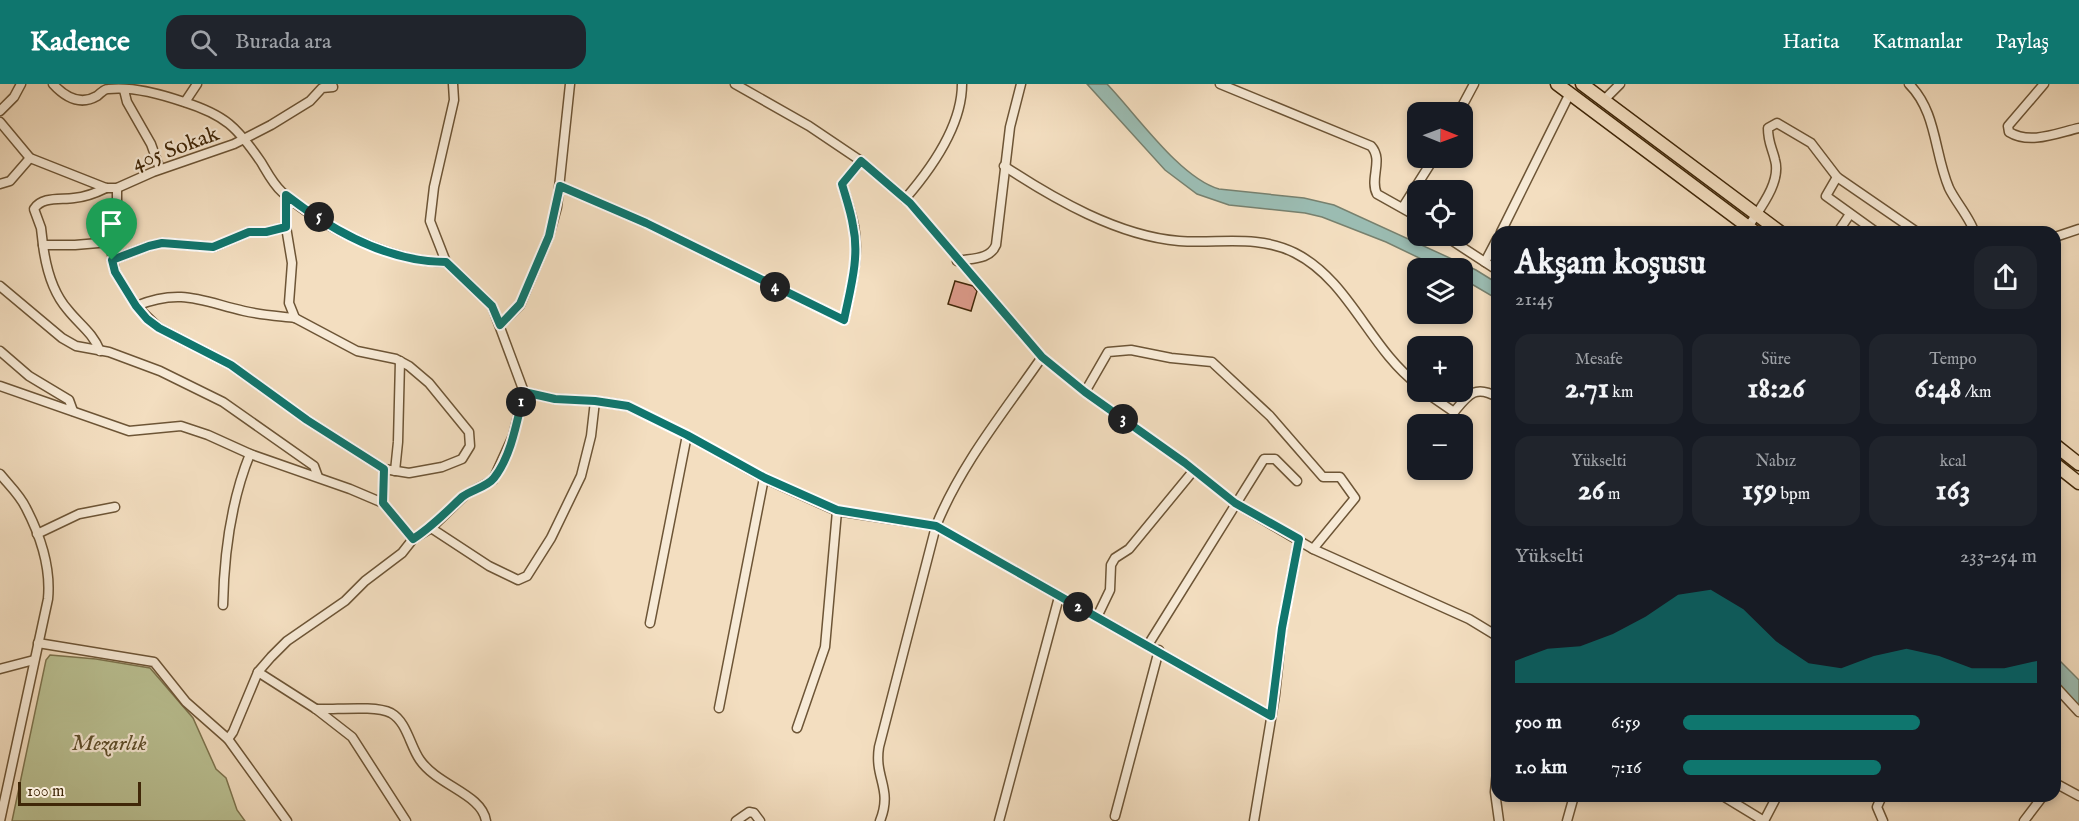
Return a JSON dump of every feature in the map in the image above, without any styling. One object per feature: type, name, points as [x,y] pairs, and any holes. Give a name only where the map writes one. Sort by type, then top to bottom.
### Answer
[{"type":"highway","points":[[1557,84],[1743,226]]},
{"type":"highway","points":[[1582,84],[1772,226]]},
{"type":"highway","points":[[2061,450],[2079,464]]},
{"type":"highway","points":[[2061,469],[2079,483]]},
{"type":"street","points":[[0,111],[14,97],[21,84]]},
{"type":"street","points":[[53,84],[68,98],[78,100],[90,99],[106,86],[146,91],[214,112],[244,138],[280,191],[303,208],[380,251],[428,262],[446,262]]},
{"type":"street","points":[[185,102],[197,84]]},
{"type":"street","points":[[228,739],[258,672],[287,642],[345,601],[365,580],[402,553],[413,539],[431,528],[465,495],[493,480],[504,461],[513,436],[524,392],[500,325],[492,306],[446,262],[430,221],[434,187],[454,100],[453,84]]},
{"type":"street","points":[[500,325],[520,304],[549,236],[560,186],[570,84]]},
{"type":"street","points":[[735,84],[809,126],[861,161],[905,199],[1042,357],[1085,392],[1194,470],[1235,503],[1313,549],[1469,619],[1491,632]]},
{"type":"street","points":[[905,199],[922,179],[957,114],[962,84]]},
{"type":"street","points":[[1220,84],[1371,146],[1377,159],[1374,190],[1381,198],[1407,210]]},
{"type":"street","points":[[1464,102],[1474,84]]},
{"type":"street","points":[[1604,100],[1620,84]]},
{"type":"street","points":[[1909,84],[1927,111],[1949,187],[1960,210],[1972,226]]},
{"type":"street","points":[[2044,84],[2008,126],[2009,132],[2019,138],[2028,138],[2079,128]]},
{"type":"street","points":[[957,261],[986,256],[994,250],[1004,166],[1018,85]]},
{"type":"street","name":"405 Sokak","points":[[117,188],[160,169],[234,144],[285,116],[310,100],[322,88],[333,87]]},
{"type":"street","points":[[124,90],[127,102],[151,144],[160,169]]},
{"type":"street","points":[[1504,226],[1570,93]]},
{"type":"street","points":[[0,122],[30,158],[106,188]]},
{"type":"street","points":[[1751,226],[1771,189],[1776,170],[1770,149],[1768,128],[1777,123],[1810,143],[1837,177],[1908,226]]},
{"type":"street","points":[[0,184],[10,181],[30,158]]},
{"type":"street","points":[[560,186],[646,223],[844,320],[854,270],[855,239],[854,226],[842,184],[861,161]]},
{"type":"street","points":[[1004,166],[1042,191],[1129,232],[1178,241],[1260,241],[1293,252],[1313,263],[1328,276],[1389,360],[1407,376]]},
{"type":"street","points":[[1403,207],[1428,168]]},
{"type":"street","points":[[1837,177],[1826,196],[1867,226]]},
{"type":"street","points":[[100,351],[92,335],[58,297],[46,266],[41,228],[34,209],[37,205],[55,198],[83,196],[106,188],[117,188],[110,242],[115,272],[136,306],[159,328],[231,365],[307,420],[384,469],[409,473],[442,467],[462,459],[470,446],[469,432],[429,383],[400,361],[357,351],[295,318],[246,312],[197,297],[152,299],[136,306]]},
{"type":"street","points":[[286,195],[286,227],[292,263],[289,303],[295,318]]},
{"type":"street","points":[[1842,226],[1850,214]]},
{"type":"street","points":[[112,260],[162,243],[213,247],[249,232],[266,232],[286,227]]},
{"type":"street","points":[[2061,235],[2079,229]]},
{"type":"street","points":[[43,245],[110,242]]},
{"type":"street","points":[[1460,246],[1491,266]]},
{"type":"street","points":[[1485,262],[1491,250]]},
{"type":"street","points":[[0,286],[62,338],[76,346],[100,351],[160,371],[223,402],[314,466],[318,477]]},
{"type":"street","points":[[1085,392],[1108,352],[1131,350],[1171,358],[1212,362],[1270,416],[1323,477],[1340,477],[1355,498],[1313,549]]},
{"type":"street","points":[[0,351],[29,376],[69,400],[73,411]]},
{"type":"street","points":[[880,821],[886,806],[886,797],[878,767],[879,747],[936,526],[945,502],[975,450],[1042,357]]},
{"type":"street","points":[[394,471],[398,442],[400,361]]},
{"type":"street","points":[[0,386],[129,431],[182,426],[208,435],[250,454],[318,477],[383,503],[413,539]]},
{"type":"street","points":[[1473,392],[1483,390],[1491,394]]},
{"type":"street","points":[[524,392],[555,399],[595,401],[628,406],[765,478],[837,510],[936,526],[1059,597],[1159,650],[1271,716]]},
{"type":"street","points":[[431,528],[489,566],[518,580],[527,576],[551,538],[581,476],[591,436],[595,401]]},
{"type":"street","points":[[1440,402],[1454,412],[1462,402]]},
{"type":"street","points":[[650,623],[687,435]]},
{"type":"street","points":[[223,604],[229,535],[241,476],[250,454]]},
{"type":"street","points":[[1148,645],[1264,459],[1275,459],[1297,481]]},
{"type":"street","points":[[383,503],[384,469]]},
{"type":"street","points":[[1096,617],[1110,590],[1111,565],[1115,558],[1129,549],[1194,470]]},
{"type":"street","points":[[0,474],[25,506],[37,534],[50,584],[0,820]]},
{"type":"street","points":[[719,708],[765,478]]},
{"type":"street","points":[[37,534],[79,514],[115,507]]},
{"type":"street","points":[[797,728],[825,647],[837,510]]},
{"type":"street","points":[[1254,821],[1282,628],[1299,539]]},
{"type":"street","points":[[999,821],[1059,597]]},
{"type":"street","points":[[38,643],[154,662],[186,702],[228,739],[287,821]]},
{"type":"street","points":[[1115,816],[1159,650]]},
{"type":"street","points":[[0,669],[34,660]]},
{"type":"street","points":[[258,672],[316,709],[352,737],[406,821]]},
{"type":"street","points":[[2061,692],[2079,712]]},
{"type":"street","points":[[316,709],[370,710],[391,713],[402,723],[420,760],[437,778],[474,799],[485,811],[486,821]]},
{"type":"street","points":[[2061,787],[2079,796]]},
{"type":"street","points":[[1496,802],[1499,821]]},
{"type":"street","points":[[1567,821],[1572,802]]},
{"type":"street","points":[[1733,802],[1764,821],[1774,802]]},
{"type":"street","points":[[1879,802],[1877,807],[1883,821]]},
{"type":"street","points":[[2024,821],[2038,802]]},
{"type":"street","points":[[736,821],[749,812],[754,813],[760,821]]},
{"type":"green space","name":"Mezarlık","points":[[50,655],[96,659],[150,668],[193,718],[216,769],[226,778],[237,810],[245,821],[12,821],[46,660]]},
{"type":"water","points":[[1087,84],[1107,84],[1159,144],[1204,183],[1219,189],[1304,198],[1334,205],[1407,238],[1407,246],[1424,246],[1450,258],[1419,258],[1386,242],[1322,217],[1229,205],[1197,194],[1165,170]]},
{"type":"water","points":[[1473,269],[1491,279],[1491,295],[1473,285]]},
{"type":"water","points":[[2061,662],[2079,680],[2079,709],[2061,690]]},
{"type":"building","points":[[955,281],[973,286],[977,291],[971,311],[948,304]]},
{"type":"route","points":[[861,161],[910,203],[957,261],[1042,357],[1085,392],[1185,463],[1235,503],[1299,539],[1282,628],[1271,716],[1159,650],[1059,597],[936,526],[837,510],[765,478],[628,406],[595,401],[555,399],[524,392],[513,436],[504,461],[493,480],[465,495],[431,528],[413,539],[383,503],[384,469],[307,420],[231,365],[182,342],[147,319],[115,272],[112,260],[162,243],[213,247],[249,232],[266,232],[286,227],[286,195],[348,235],[380,251],[428,262],[446,262],[492,306],[500,325],[520,304],[549,236],[560,186],[646,223],[844,320],[854,270],[855,239],[854,226],[842,184],[861,161]]}]
